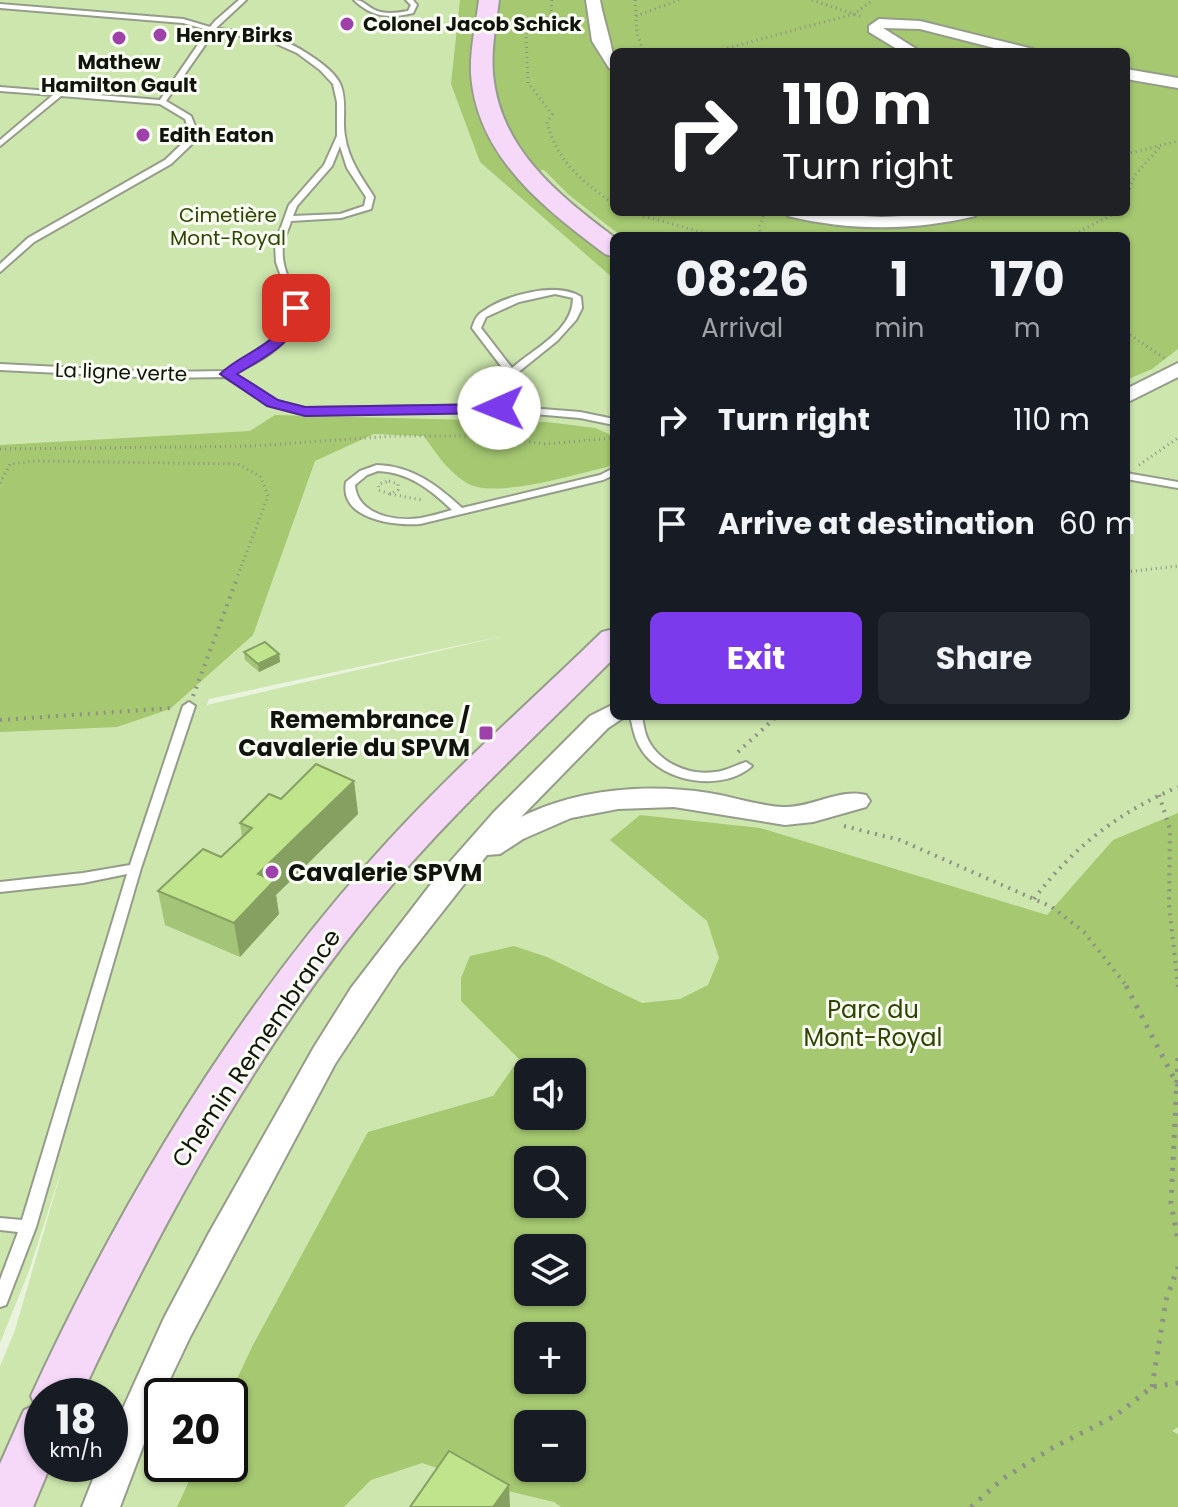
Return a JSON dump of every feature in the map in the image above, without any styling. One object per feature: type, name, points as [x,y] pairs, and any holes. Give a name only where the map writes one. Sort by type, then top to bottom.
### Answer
[{"type":"street","points":[[489,0],[482,76],[486,104],[499,136],[547,196],[610,246]]},
{"type":"street","points":[[496,0],[489,74],[501,123],[514,147],[539,179],[610,239]]},
{"type":"street","points":[[593,0],[600,41],[610,58]]},
{"type":"street","points":[[905,48],[879,35],[874,29],[879,23],[920,25],[1012,48]]},
{"type":"street","points":[[1130,75],[1178,83]]},
{"type":"street","points":[[814,216],[870,223],[933,216]]},
{"type":"street","points":[[1130,394],[1172,364]]},
{"type":"street","name":"Chemin Remembrance","points":[[64,1378],[160,1192],[290,988],[355,904],[438,809],[610,643]]},
{"type":"street","points":[[101,1507],[174,1333],[215,1249],[361,997],[461,868],[542,776],[610,715]]},
{"type":"street","points":[[461,868],[500,839],[527,824],[559,812],[610,800],[684,799],[783,816],[808,814],[857,801]]},
{"type":"street","points":[[7,1507],[24,1468]]},
{"type":"lane","points":[[162,102],[211,29],[243,0]]},
{"type":"lane","points":[[357,0],[370,12],[384,16],[411,12],[414,5],[409,0]]},
{"type":"lane","points":[[0,6],[172,20],[270,38],[323,68],[340,90],[341,136],[351,168],[370,197],[368,207],[341,216],[287,219]]},
{"type":"lane","points":[[0,89],[162,102],[182,113],[192,124],[190,141],[151,173],[31,240],[0,269]]},
{"type":"lane","points":[[0,144],[59,94]]},
{"type":"lane","points":[[341,136],[328,166],[293,205],[279,244],[280,262],[296,308],[295,318],[289,330],[268,351],[227,374],[273,403],[305,411],[499,408],[580,415],[610,421]]},
{"type":"lane","points":[[499,408],[511,373],[550,344],[575,312],[577,297],[566,291],[541,294],[490,310],[476,321],[476,328],[487,346],[511,373]]},
{"type":"lane","name":"La ligne verte","points":[[0,367],[160,375],[227,374]]},
{"type":"lane","points":[[459,511],[413,475],[396,468],[366,471],[350,484],[349,492],[359,507],[385,519],[420,521],[610,473]]},
{"type":"lane","points":[[1130,477],[1178,485]]},
{"type":"lane","points":[[0,1300],[28,1227],[135,868],[189,706]]},
{"type":"lane","points":[[636,720],[637,732],[649,752],[677,772],[718,778],[746,766]]},
{"type":"lane","points":[[0,887],[83,878],[135,868]]},
{"type":"lane","points":[[0,1224],[28,1227]]},
{"type":"path","points":[[552,0],[551,14],[526,34],[524,40],[528,83],[551,109],[552,114],[547,122],[551,145],[569,170],[610,201]]},
{"type":"path","points":[[635,0],[637,34],[642,48]]},
{"type":"path","points":[[636,16],[679,0]]},
{"type":"path","points":[[812,0],[879,23]]},
{"type":"path","points":[[728,48],[854,14],[873,0]]},
{"type":"path","points":[[551,14],[570,23],[596,26]]},
{"type":"path","points":[[1130,153],[1178,141]]},
{"type":"path","points":[[1130,188],[1135,175],[1161,146]]},
{"type":"path","points":[[644,216],[702,232]]},
{"type":"path","points":[[1078,232],[1110,216]]},
{"type":"path","points":[[1130,335],[1172,364]]},
{"type":"path","points":[[0,449],[254,446],[393,436],[487,436],[545,444],[610,438]]},
{"type":"path","points":[[1138,466],[1178,438]]},
{"type":"path","points":[[0,483],[10,464],[35,461],[238,464],[261,477],[268,496],[189,706],[0,720]]},
{"type":"path","points":[[389,481],[400,488],[390,494],[377,488],[379,484],[389,481]]},
{"type":"path","points":[[1130,572],[1178,566]]},
{"type":"path","points":[[732,757],[773,720]]},
{"type":"path","points":[[1034,900],[1059,865],[1092,834],[1127,811],[1178,787]]},
{"type":"path","points":[[1159,795],[1170,829],[1169,904],[1178,987]]},
{"type":"path","points":[[828,827],[870,829],[1062,914],[1105,955],[1128,986],[1178,1086]]},
{"type":"path","points":[[1178,1058],[1171,1203],[1178,1241]]},
{"type":"path","points":[[1152,1387],[1166,1300],[1178,1267]]},
{"type":"path","points":[[971,1507],[1004,1478],[1052,1448],[1115,1416],[1152,1387],[1178,1383]]},
{"type":"green space","name":"Parc du Mont-Royal","points":[[0,0],[1178,0],[1178,1507],[0,1507],[0,1366],[15,1330],[64,1162],[29,1271],[0,1343]],"holes":[[[512,634],[207,705],[209,699]]]},
{"type":"green space","points":[[460,0],[1178,0],[1178,349],[1152,369],[1130,378],[1130,232],[616,232],[569,195],[544,170],[514,173],[550,212],[610,259],[610,276],[480,162],[451,84]]},
{"type":"green space","points":[[275,415],[547,422],[595,428],[610,434],[610,466],[536,484],[478,487],[465,482],[453,472],[424,436],[374,434],[315,461],[253,635],[170,709],[117,727],[0,732],[0,445],[250,431]]},
{"type":"green space","points":[[1178,813],[1178,1427],[1172,1431],[1178,1434],[1178,1507],[561,1507],[554,1502],[500,1489],[422,1463],[371,1480],[344,1507],[177,1507],[189,1482],[248,1482],[248,1378],[237,1378],[368,1132],[493,1096],[514,1066],[514,1130],[586,1130],[586,1058],[518,1058],[461,1001],[461,978],[470,956],[514,946],[547,957],[642,1003],[680,999],[708,985],[719,958],[707,921],[610,840],[640,815],[760,828],[1047,915],[1113,840]]},
{"type":"building","points":[[265,642],[279,654],[258,664],[244,652]]},
{"type":"building","points":[[316,764],[354,781],[258,874],[274,881],[234,923],[158,891],[203,849],[221,857],[252,828],[240,823],[269,794],[281,799]]},
{"type":"building","points":[[449,1451],[509,1485],[493,1507],[410,1507]]},
{"type":"place","name":"Colonel Jacob Schick","points":[[347,24]]},
{"type":"place","name":"Henry Birks","points":[[160,35]]},
{"type":"place","name":"Mathew Hamilton Gault","points":[[119,38]]},
{"type":"place","name":"Edith Eaton","points":[[143,135]]},
{"type":"place","name":"Remembrance / Cavalerie du SPVM","points":[[486,733]]},
{"type":"place","name":"Cavalerie SPVM","points":[[272,872]]},
{"type":"route","points":[[296,308],[289,330],[279,341],[268,351],[227,374],[288,409],[499,408]]},
{"type":"park label","name":"Cimetière Mont-Royal","points":[[228,226]]}]
